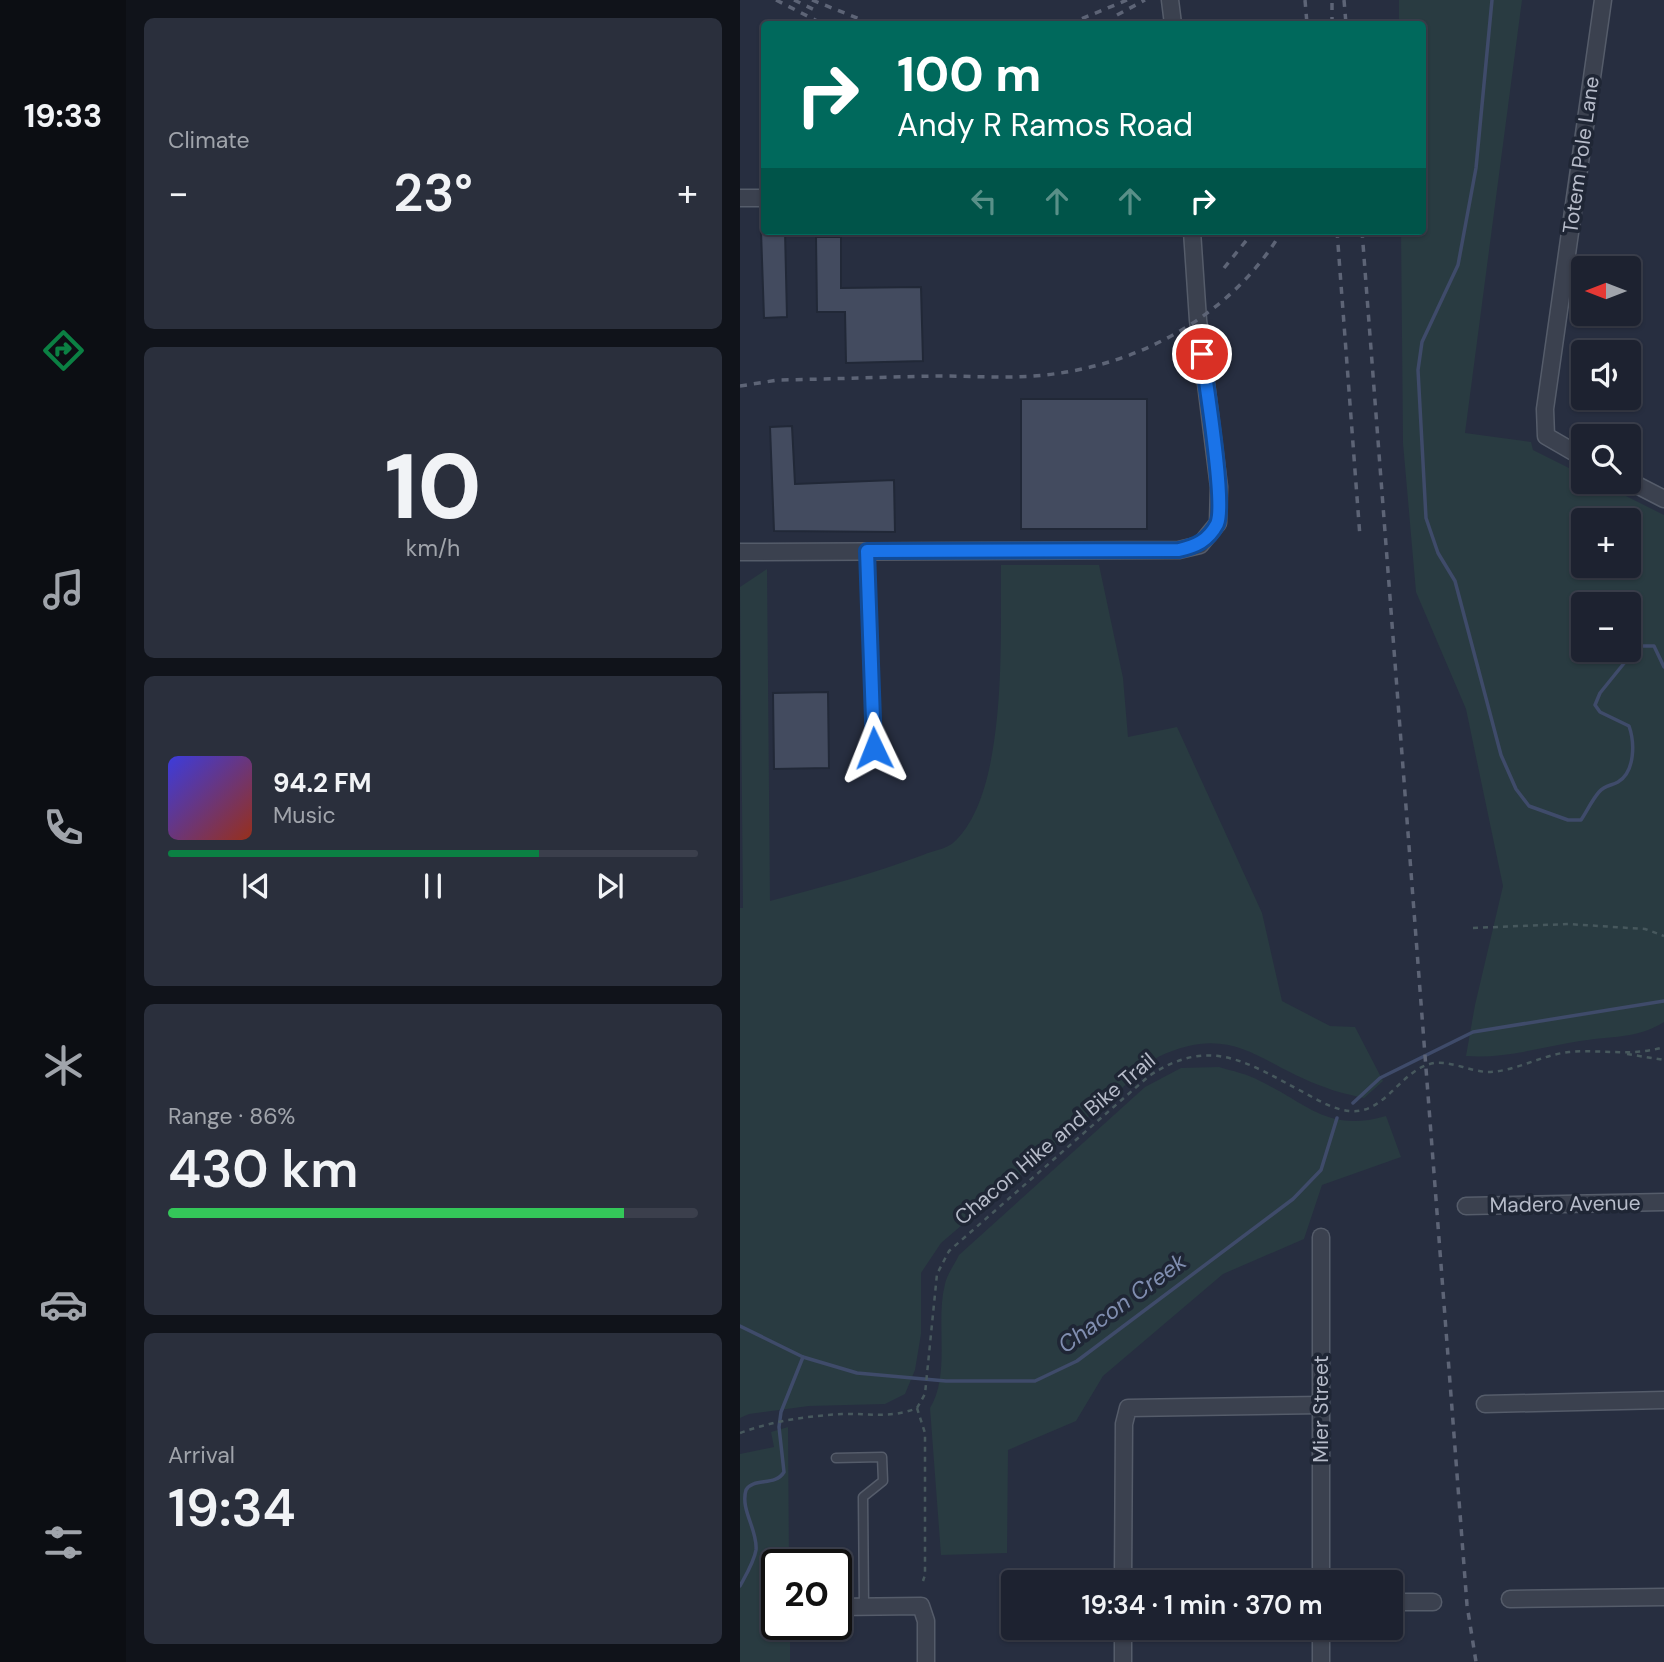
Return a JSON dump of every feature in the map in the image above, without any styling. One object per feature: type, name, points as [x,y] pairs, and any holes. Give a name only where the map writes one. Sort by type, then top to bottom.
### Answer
[{"type":"street","points":[[1170,0],[1173,21]]},
{"type":"street","name":"Totem Pole Lane","points":[[1571,450],[1546,436],[1545,409],[1603,0]]},
{"type":"street","points":[[740,198],[761,198]]},
{"type":"street","points":[[740,552],[1179,550],[1200,545],[1218,523],[1219,487],[1198,320],[1192,235]]},
{"type":"street","points":[[1641,487],[1664,499]]},
{"type":"street","name":"Madero Avenue","points":[[1466,1206],[1664,1202]]},
{"type":"street","name":"Mier Street","points":[[1321,1237],[1321,1570]]},
{"type":"street","points":[[1485,1404],[1664,1400]]},
{"type":"street","points":[[1123,1570],[1124,1424],[1128,1408],[1321,1405]]},
{"type":"street","points":[[1510,1599],[1664,1597]]},
{"type":"street","points":[[1403,1602],[1433,1602]]},
{"type":"street","points":[[852,1606],[921,1606],[926,1621],[926,1662]]},
{"type":"street","points":[[1123,1640],[1123,1662]]},
{"type":"street","points":[[1321,1640],[1321,1662]]},
{"type":"lane","points":[[867,551],[874,748]]},
{"type":"lane","points":[[836,1458],[882,1457],[883,1481],[863,1497],[864,1606]]},
{"type":"path","points":[[1473,928],[1568,924],[1645,929],[1664,936]]},
{"type":"path","name":"Chacon Hike and Bike Trail","points":[[1624,1053],[1664,1047]]},
{"type":"path","name":"Chacon Hike and Bike Trail","points":[[917,1408],[924,1399],[926,1387],[937,1274],[949,1251],[1149,1076],[1172,1062],[1205,1054],[1231,1057],[1335,1109],[1358,1111],[1379,1104],[1416,1071],[1434,1063],[1485,1072],[1568,1052],[1624,1053],[1664,1060]]},
{"type":"path","points":[[740,1433],[789,1421],[844,1414],[887,1416],[917,1408],[925,1433],[923,1581]]},
{"type":"shaded area","points":[[1399,0],[1522,0],[1465,433],[1531,442],[1533,450],[1571,469],[1571,494],[1622,494],[1664,515],[1664,1022],[1633,1034],[1509,1054],[1466,1056],[1503,886],[1466,709],[1416,592],[1403,443],[1401,235],[1426,235],[1426,21],[1399,21]]},
{"type":"shaded area","points":[[1001,565],[1099,565],[1123,678],[1128,737],[1177,727],[1262,913],[1282,1001],[1330,1026],[1355,1027],[1383,1081],[1364,1098],[1350,1095],[1303,1079],[1246,1050],[1227,1045],[1207,1043],[1185,1047],[1158,1057],[941,1243],[921,1273],[921,1334],[915,1370],[905,1394],[885,1404],[809,1406],[749,1414],[740,1418],[740,908],[743,908],[740,587],[767,569],[770,901],[866,874],[947,847],[971,820],[984,789],[993,752],[998,712]]},
{"type":"shaded area","points":[[1219,1067],[1255,1079],[1319,1114],[1349,1121],[1386,1116],[1401,1157],[1322,1185],[1304,1239],[1223,1274],[1103,1376],[1076,1421],[1008,1450],[1007,1553],[941,1555],[930,1408],[940,1379],[942,1299],[949,1273],[959,1255],[1145,1087],[1181,1068]]},
{"type":"shaded area","points":[[788,1427],[789,1549],[761,1549],[761,1640],[790,1640],[790,1662],[740,1662],[740,1454],[774,1447],[771,1432]]},
{"type":"building","points":[[761,235],[785,235],[787,317],[764,318]]},
{"type":"building","points":[[816,237],[841,237],[841,288],[921,287],[923,361],[846,363],[845,312],[817,312]]},
{"type":"building","points":[[1021,399],[1147,399],[1147,529],[1021,529]]},
{"type":"building","points":[[792,426],[795,484],[894,480],[895,532],[774,531],[770,427]]},
{"type":"building","points":[[828,692],[829,768],[774,769],[773,693]]},
{"type":"waterway","points":[[1492,0],[1476,168],[1458,265],[1422,342],[1418,370],[1426,518],[1438,553],[1455,581],[1501,755],[1516,789],[1529,806],[1568,820],[1581,820],[1601,790],[1624,777],[1632,757],[1629,726],[1600,712],[1595,705],[1600,693],[1638,646],[1654,646],[1664,667]]},
{"type":"waterway","name":"Chacon Creek","points":[[1353,1103],[1380,1078],[1473,1032],[1664,1001]]},
{"type":"waterway","name":"Chacon Creek","points":[[740,1326],[803,1357],[857,1373],[946,1381],[1035,1381],[1077,1361],[1293,1199],[1321,1170],[1337,1118]]},
{"type":"waterway","points":[[740,1586],[756,1550],[745,1505],[746,1490],[754,1484],[780,1477],[784,1472],[779,1427],[781,1412],[803,1357]]},
{"type":"railway","points":[[776,0],[817,21]]},
{"type":"railway","points":[[794,0],[819,12]]},
{"type":"railway","points":[[812,0],[864,21]]},
{"type":"railway","points":[[1076,21],[1127,0]]},
{"type":"railway","points":[[1117,15],[1145,0]]},
{"type":"railway","points":[[1305,0],[1307,21]]},
{"type":"railway","points":[[1332,0],[1332,21]]},
{"type":"railway","points":[[1344,0],[1346,21]]},
{"type":"railway","points":[[1224,268],[1251,235]]},
{"type":"railway","points":[[740,386],[778,380],[1032,376],[1080,369],[1115,360],[1149,347],[1210,311],[1237,288],[1279,235]]},
{"type":"railway","points":[[1337,235],[1360,537]]},
{"type":"railway","points":[[1362,235],[1467,1605],[1476,1662]]},
{"type":"route","points":[[874,748],[867,551],[1179,550],[1200,545],[1218,523],[1219,487],[1202,354]]}]
